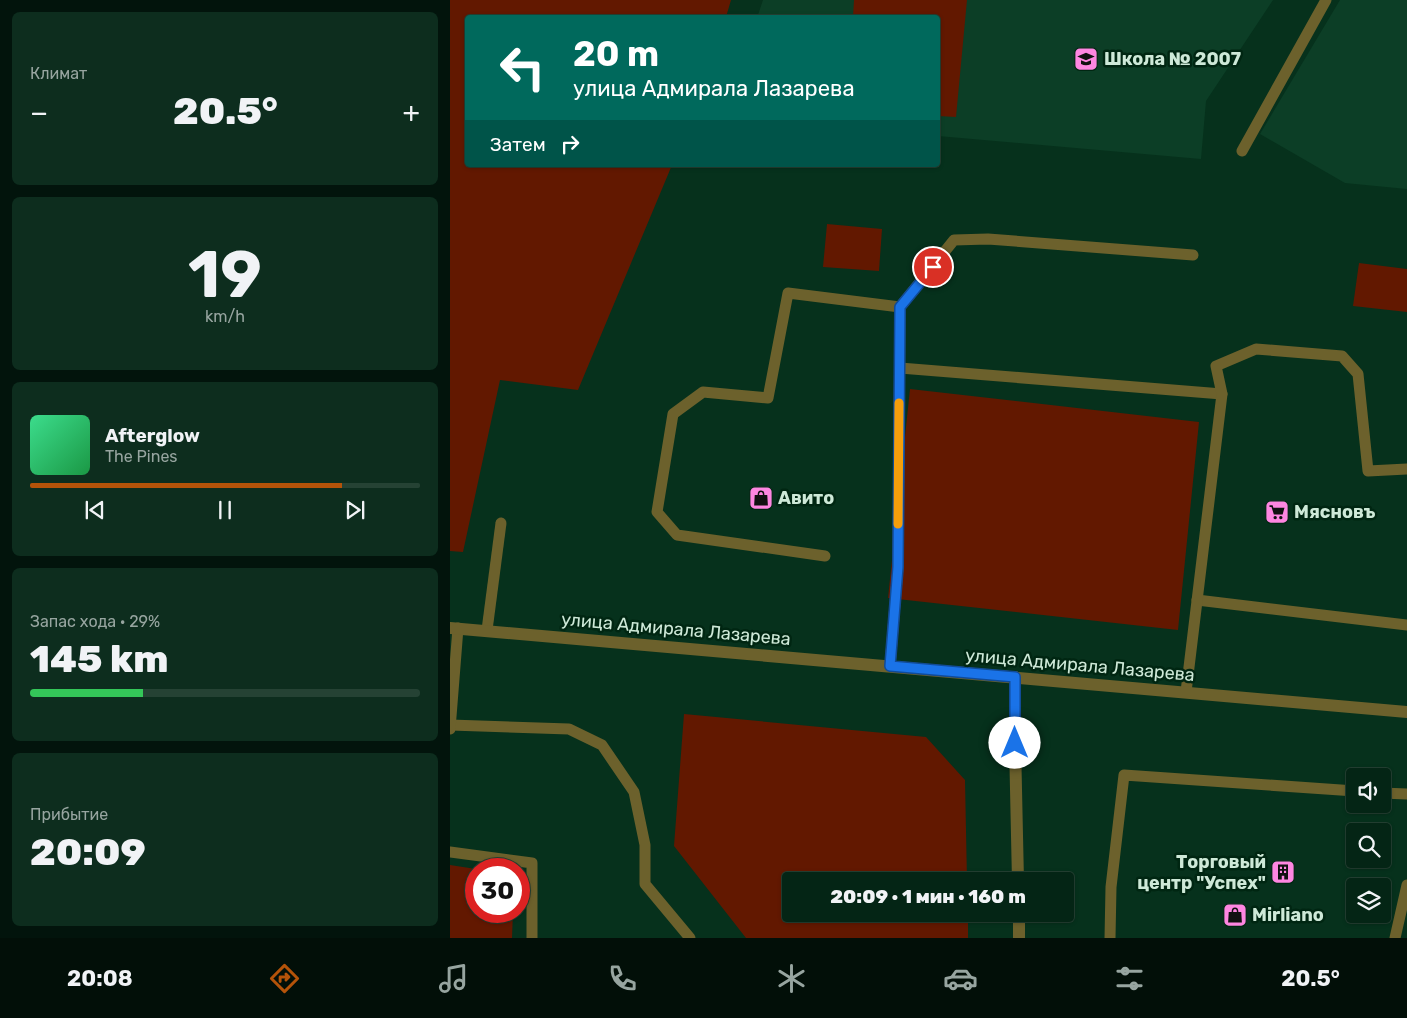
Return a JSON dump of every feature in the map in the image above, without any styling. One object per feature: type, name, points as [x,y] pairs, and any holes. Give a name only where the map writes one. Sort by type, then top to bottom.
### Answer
[{"type":"street","name":"улица Адмирала Лазарева","points":[[454,628],[1407,712]]},
{"type":"street","points":[[1015,677],[1018,872]]},
{"type":"street","points":[[1019,922],[1019,938]]},
{"type":"lane","points":[[1242,151],[1326,0]]},
{"type":"lane","points":[[890,666],[898,567],[900,307],[954,240],[988,239],[1193,255]]},
{"type":"lane","points":[[825,556],[677,535],[657,512],[673,414],[703,392],[768,398],[788,293],[900,307]]},
{"type":"lane","points":[[1186,692],[1222,394],[1216,366],[1256,349],[1342,356],[1358,374],[1368,471],[1407,469]]},
{"type":"lane","points":[[900,368],[1222,394]]},
{"type":"lane","points":[[487,630],[501,523]]},
{"type":"lane","points":[[1198,600],[1407,625]]},
{"type":"lane","points":[[450,729],[454,628]]},
{"type":"lane","points":[[450,725],[569,729],[602,745],[634,792],[645,845],[645,884],[690,938]]},
{"type":"lane","points":[[1110,938],[1111,888],[1124,775],[1346,790]]},
{"type":"lane","points":[[1391,793],[1407,794]]},
{"type":"lane","points":[[450,852],[532,862],[532,938]]},
{"type":"lane","points":[[1395,938],[1407,885]]},
{"type":"shaded area","points":[[450,0],[731,0],[727,15],[465,15],[465,167],[671,167],[578,390],[500,380],[463,552],[450,551]]},
{"type":"shaded area","name":"Школа № 2007","points":[[763,0],[1273,0],[1206,101],[1201,159],[940,136],[940,15],[758,15]]},
{"type":"shaded area","points":[[854,0],[967,0],[956,117],[940,116],[940,15],[853,15]]},
{"type":"shaded area","points":[[1340,0],[1407,0],[1407,189],[1345,183],[1260,134]]},
{"type":"shaded area","points":[[827,224],[882,229],[879,271],[823,267]]},
{"type":"shaded area","points":[[1359,263],[1407,269],[1407,312],[1353,306]]},
{"type":"shaded area","points":[[910,389],[1199,422],[1178,630],[888,598]]},
{"type":"shaded area","points":[[684,714],[926,737],[965,780],[967,872],[782,872],[782,922],[968,922],[968,938],[746,938],[674,846]]},
{"type":"shaded area","points":[[450,865],[465,867],[465,923],[513,923],[512,938],[450,938]]},
{"type":"slow traffic","points":[[898,524],[899,403]]},
{"type":"place","name":"Школа № 2007","points":[[1086,59]]},
{"type":"place","name":"Авито","points":[[761,498]]},
{"type":"place","name":"Мясновъ","points":[[1277,512]]},
{"type":"place","name":"Торговый центр \"Успех\"","points":[[1283,872]]},
{"type":"place","name":"Mirliano","points":[[1235,915]]},
{"type":"route","points":[[933,267],[900,307],[898,567],[890,666],[1015,677],[1015,743]]}]
